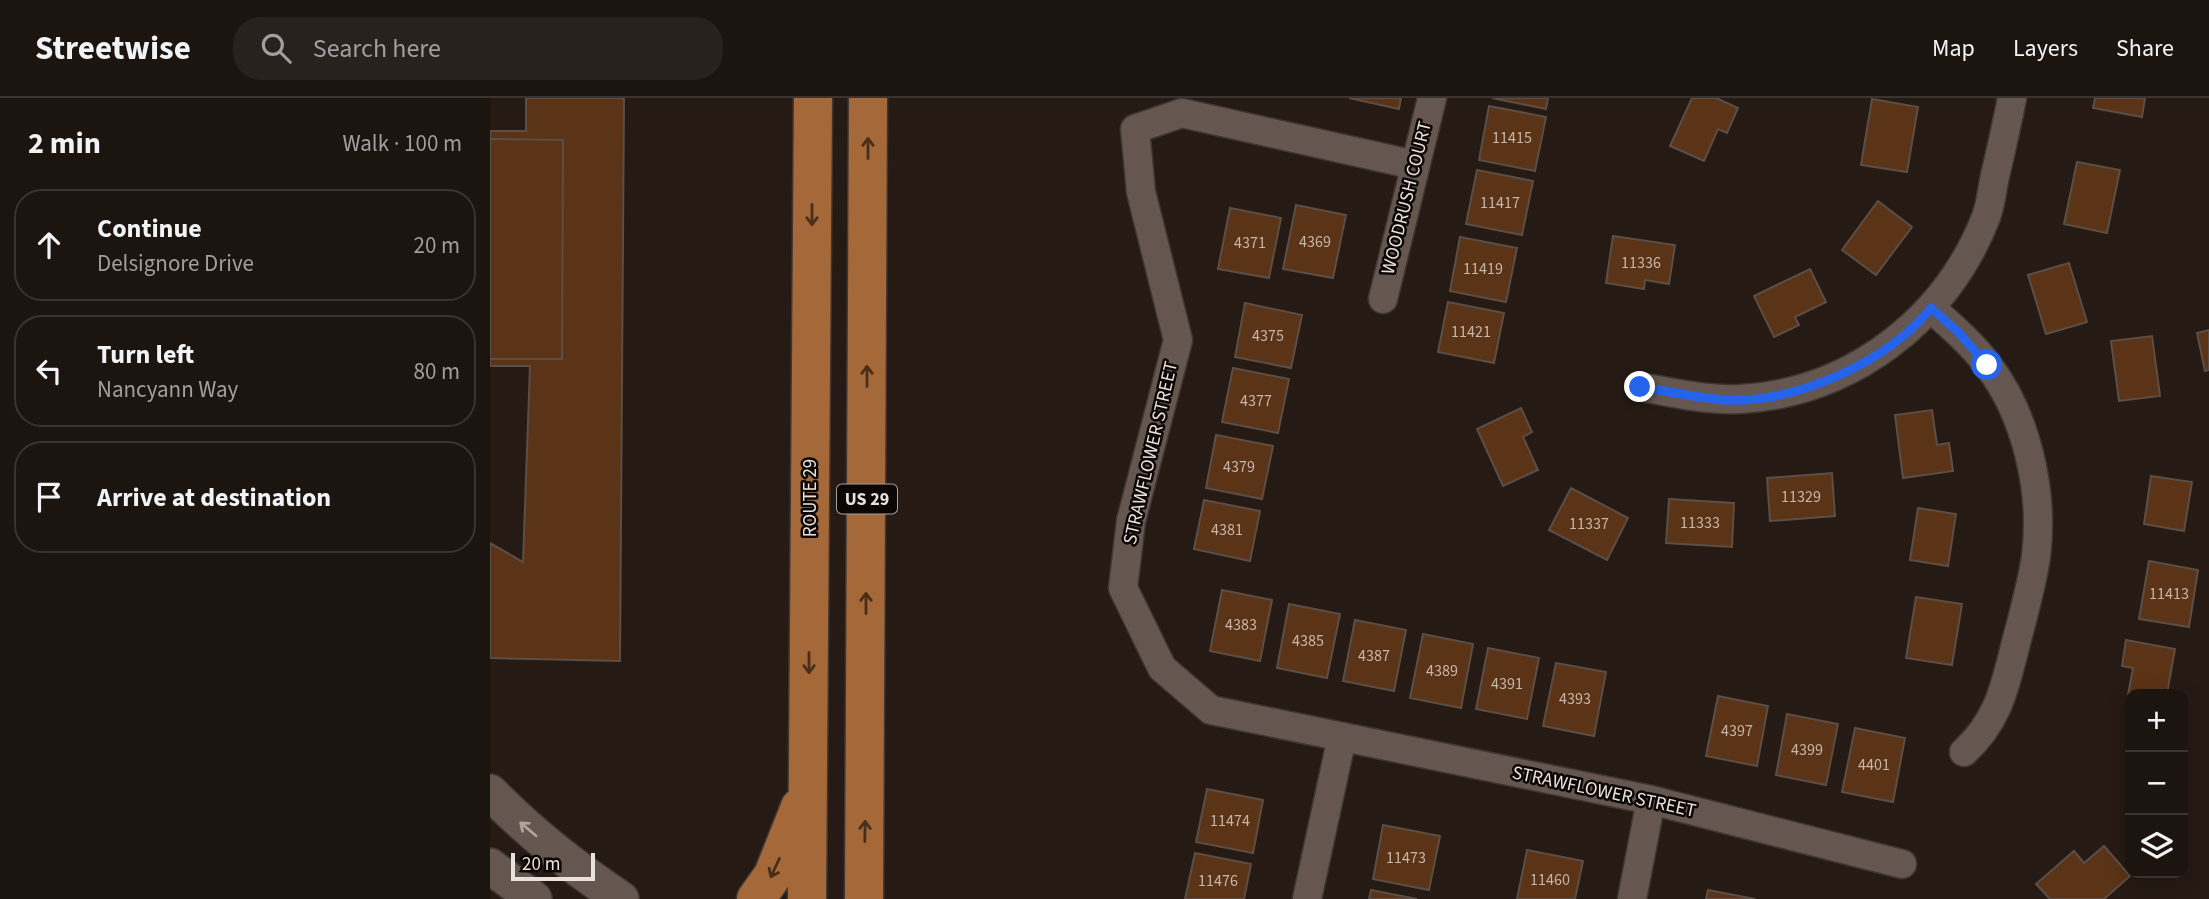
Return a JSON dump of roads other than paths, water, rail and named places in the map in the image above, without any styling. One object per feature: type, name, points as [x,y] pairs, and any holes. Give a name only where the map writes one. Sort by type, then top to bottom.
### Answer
[{"type":"main road","name":"ROUTE 29","points":[[807,899],[813,98]]},
{"type":"main road","name":"US 29","points":[[864,899],[869,98]]},
{"type":"main road","points":[[755,899],[773,875],[808,789]]},
{"type":"street","name":"WOODRUSH COURT","points":[[1383,299],[1432,98]]},
{"type":"street","points":[[1640,387],[1724,400],[1770,396],[1825,381],[1866,362],[1893,344],[1931,308],[1964,263],[1987,214],[2012,98]]},
{"type":"street","name":"STRAWFLOWER STREET","points":[[1415,165],[1182,113],[1135,129],[1141,192],[1178,340],[1131,521],[1123,588],[1162,668],[1211,710],[1651,800],[1902,864]]},
{"type":"street","points":[[1931,308],[1959,333],[1998,381],[2021,428],[2028,450],[2038,511],[2036,554],[2030,587],[2001,701],[1980,738],[1964,752]]},
{"type":"street","points":[[1307,899],[1342,737]]},
{"type":"street","points":[[490,792],[516,819],[573,867],[621,899]]},
{"type":"street","points":[[1632,899],[1651,800]]},
{"type":"street","points":[[490,866],[534,899]]}]
